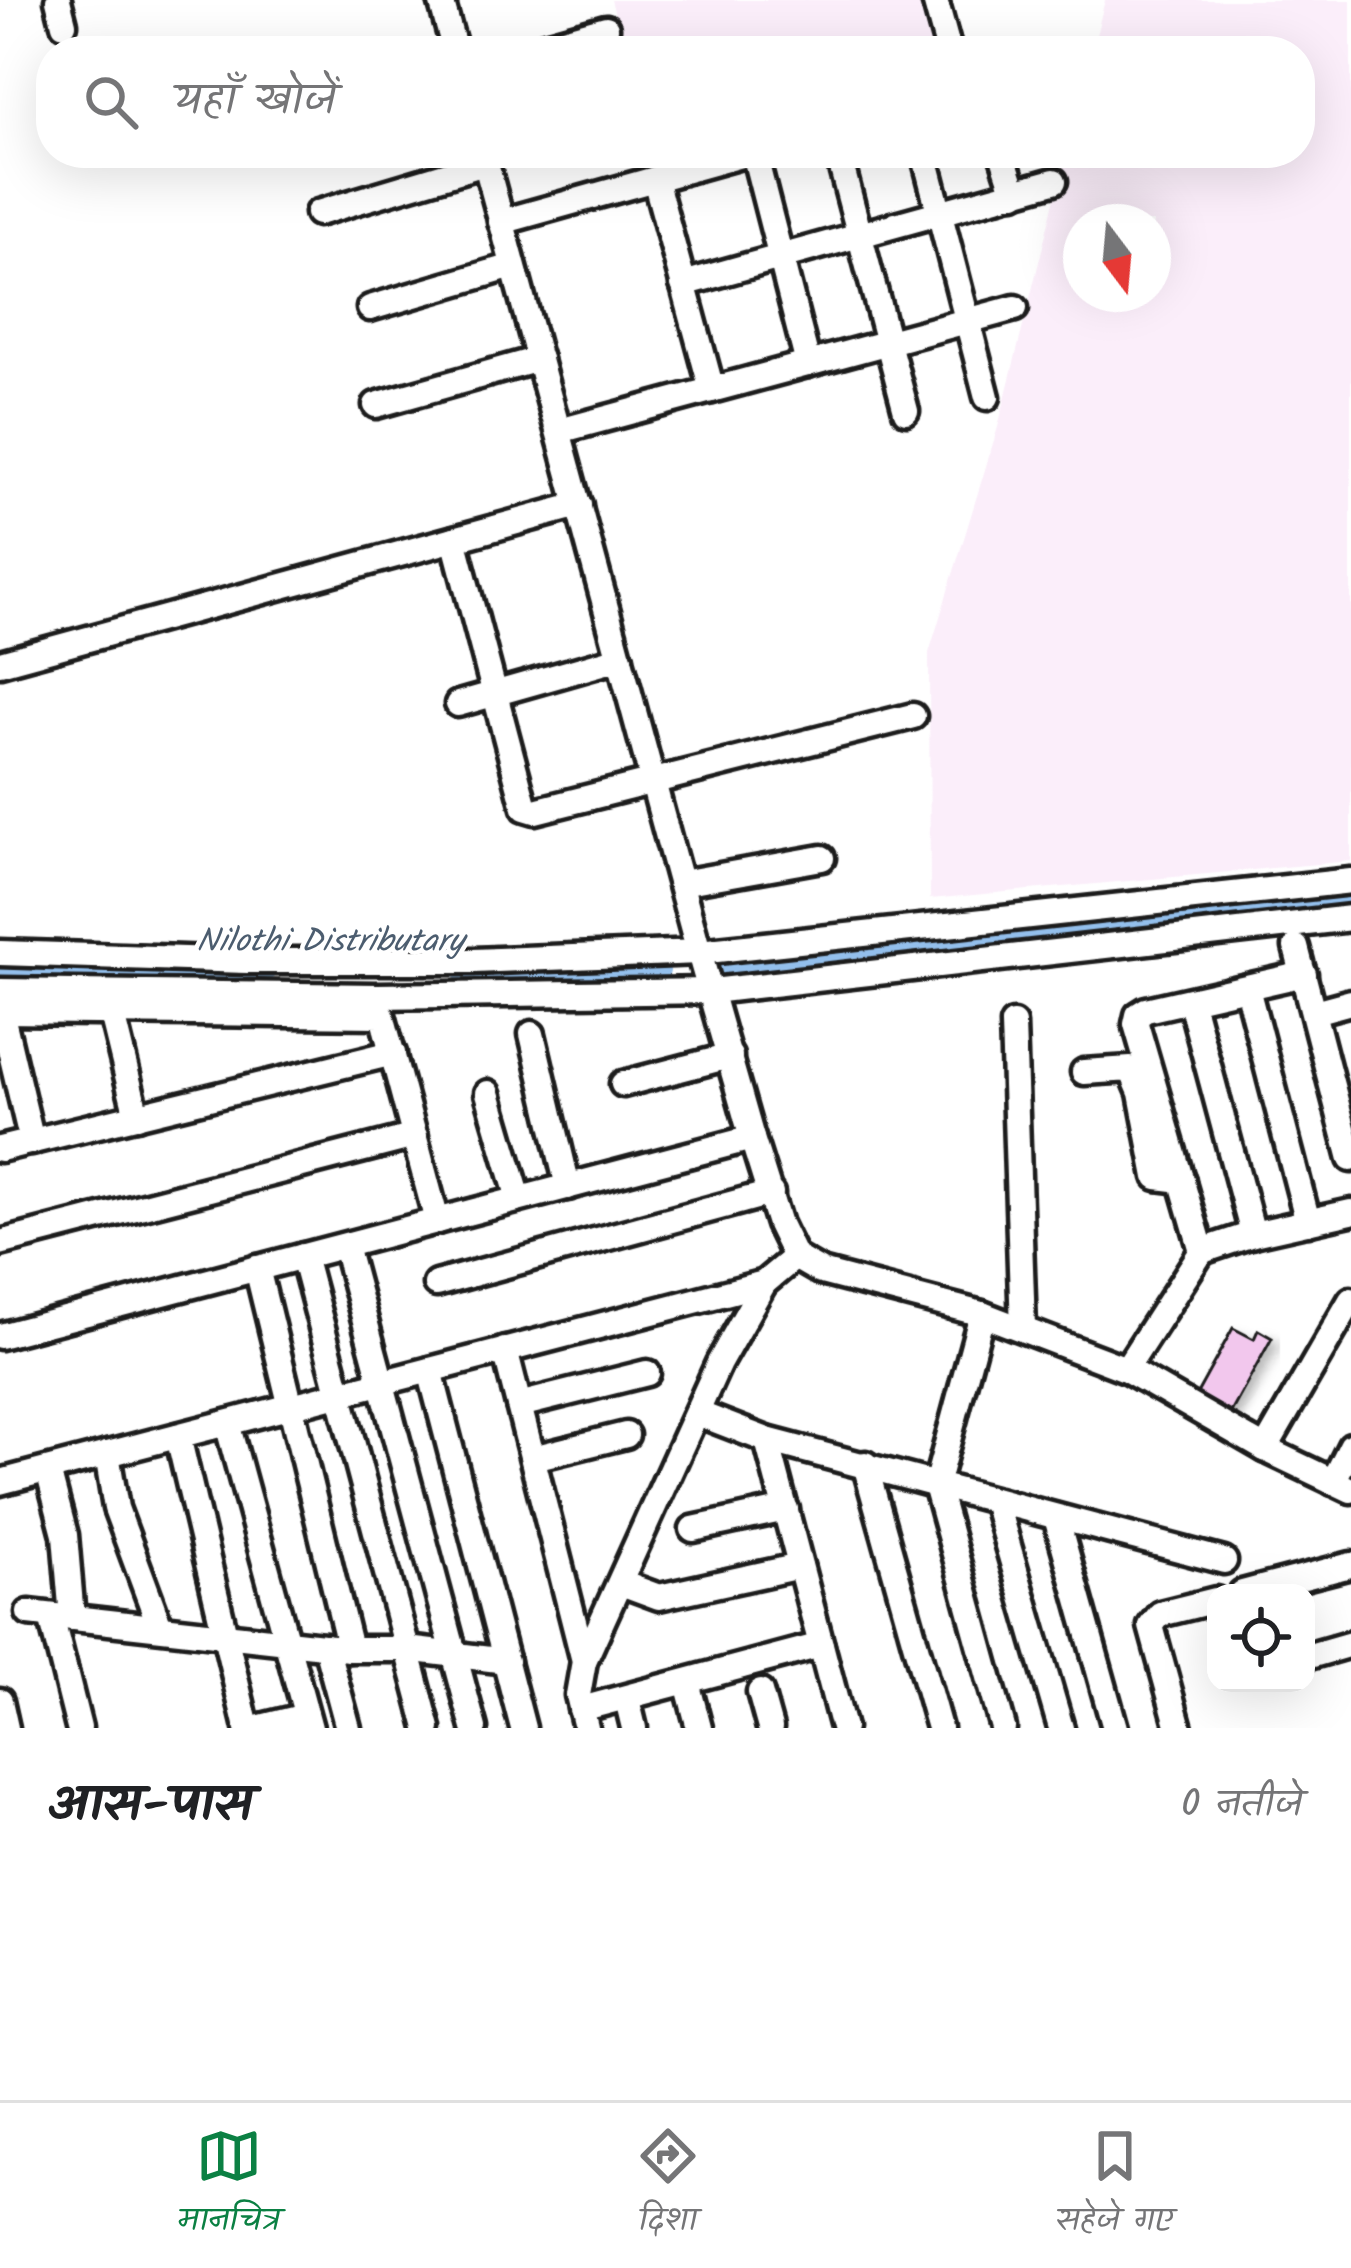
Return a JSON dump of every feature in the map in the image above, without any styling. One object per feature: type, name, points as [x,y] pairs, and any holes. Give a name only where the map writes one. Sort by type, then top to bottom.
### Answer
[{"type":"street","points":[[441,0],[451,36]]},
{"type":"street","points":[[935,0],[945,36]]},
{"type":"street","points":[[577,36],[605,28]]},
{"type":"street","points":[[318,213],[454,168]]},
{"type":"street","points":[[487,168],[699,952],[752,1138],[795,1257],[821,1272],[982,1314],[1126,1369],[1265,1449],[1342,1486],[1351,1446]]},
{"type":"street","points":[[501,222],[696,168]]},
{"type":"street","points":[[755,168],[808,364]]},
{"type":"street","points":[[842,168],[906,411]]},
{"type":"street","points":[[928,168],[987,397]]},
{"type":"street","points":[[1007,168],[1015,193]]},
{"type":"street","points":[[655,179],[712,390]]},
{"type":"street","points":[[683,284],[1054,181]]},
{"type":"street","points":[[370,308],[513,266]]},
{"type":"street","points":[[559,431],[1015,308]]},
{"type":"street","points":[[376,405],[539,359]]},
{"type":"street","points":[[0,663],[579,505]]},
{"type":"street","points":[[454,539],[525,808],[535,812],[913,716]]},
{"type":"street","points":[[458,704],[620,658]]},
{"type":"street","points":[[681,883],[822,858]]},
{"type":"street","points":[[0,953],[248,961],[474,961],[699,952],[1351,881]]},
{"type":"street","points":[[32,1142],[0,1011],[112,1013],[712,991],[1351,918]]},
{"type":"street","points":[[1296,947],[1314,1012],[1341,1081],[1349,1143]]},
{"type":"street","points":[[1202,1251],[1136,1024],[1138,1015],[1304,974]]},
{"type":"street","points":[[1247,988],[1308,1222]]},
{"type":"street","points":[[0,992],[380,1005]]},
{"type":"street","points":[[1191,1002],[1253,1234]]},
{"type":"street","points":[[1314,1012],[1351,1002]]},
{"type":"street","points":[[380,1005],[437,1221]]},
{"type":"street","points":[[112,1013],[137,1116]]},
{"type":"street","points":[[1013,1024],[1023,1329]]},
{"type":"street","points":[[532,1034],[568,1186]]},
{"type":"street","points":[[0,1150],[393,1053]]},
{"type":"street","points":[[623,1084],[730,1056]]},
{"type":"street","points":[[1084,1072],[1131,1069],[1141,1093],[1156,1177],[1181,1180]]},
{"type":"street","points":[[488,1093],[519,1199]]},
{"type":"street","points":[[0,1244],[415,1136]]},
{"type":"street","points":[[0,1336],[752,1138]]},
{"type":"street","points":[[436,1284],[771,1193]]},
{"type":"street","points":[[1126,1369],[1202,1251],[1351,1212]]},
{"type":"street","points":[[345,1246],[474,1728]]},
{"type":"street","points":[[303,1256],[428,1728]]},
{"type":"street","points":[[795,1257],[764,1282],[719,1363],[584,1661],[578,1695],[584,1719],[627,1700],[821,1645]]},
{"type":"street","points":[[257,1268],[338,1647],[348,1728]]},
{"type":"street","points":[[0,1482],[764,1282]]},
{"type":"street","points":[[1265,1449],[1351,1300]]},
{"type":"street","points":[[982,1314],[936,1485],[1003,1728]]},
{"type":"street","points":[[505,1350],[584,1661]]},
{"type":"street","points":[[430,1370],[523,1728]]},
{"type":"street","points":[[519,1405],[647,1373]]},
{"type":"street","points":[[697,1413],[767,1440],[1224,1561]]},
{"type":"street","points":[[227,1423],[308,1722],[257,1728]]},
{"type":"street","points":[[533,1459],[626,1435]]},
{"type":"street","points":[[178,1436],[248,1728]]},
{"type":"street","points":[[767,1440],[843,1728]]},
{"type":"street","points":[[106,1454],[116,1508],[160,1628]]},
{"type":"street","points":[[865,1464],[938,1728]]},
{"type":"street","points":[[48,1470],[65,1535],[51,1616],[79,1728]]},
{"type":"street","points":[[995,1501],[1061,1728]]},
{"type":"street","points":[[693,1529],[786,1510]]},
{"type":"street","points":[[1056,1517],[1115,1728]]},
{"type":"street","points":[[1278,1584],[1351,1565]]},
{"type":"street","points":[[621,1583],[659,1597],[800,1566]]},
{"type":"street","points":[[1178,1728],[1151,1625],[1160,1614],[1207,1602]]},
{"type":"street","points":[[51,1616],[506,1661]]},
{"type":"street","points":[[1315,1654],[1351,1644]]},
{"type":"street","points":[[687,1682],[699,1728]]},
{"type":"street","points":[[760,1692],[770,1728]]},
{"type":"street","points":[[627,1700],[634,1728]]},
{"type":"shaded area","points":[[611,0],[923,0],[932,36],[621,36]]},
{"type":"shaded area","points":[[1105,0],[1351,0],[1351,861],[930,899],[929,653],[998,427],[1062,168],[1315,168],[1315,36],[1096,36]]},
{"type":"building","points":[[1233,1328],[1254,1339],[1258,1330],[1272,1338],[1229,1416],[1195,1397]]},
{"type":"waterway","name":"Nilothi Distributary","points":[[728,967],[819,962],[1351,895]]},
{"type":"waterway","name":"Nilothi Distributary","points":[[462,973],[661,971]]},
{"type":"waterway","name":"Nilothi Distributary","points":[[0,973],[266,973]]}]
